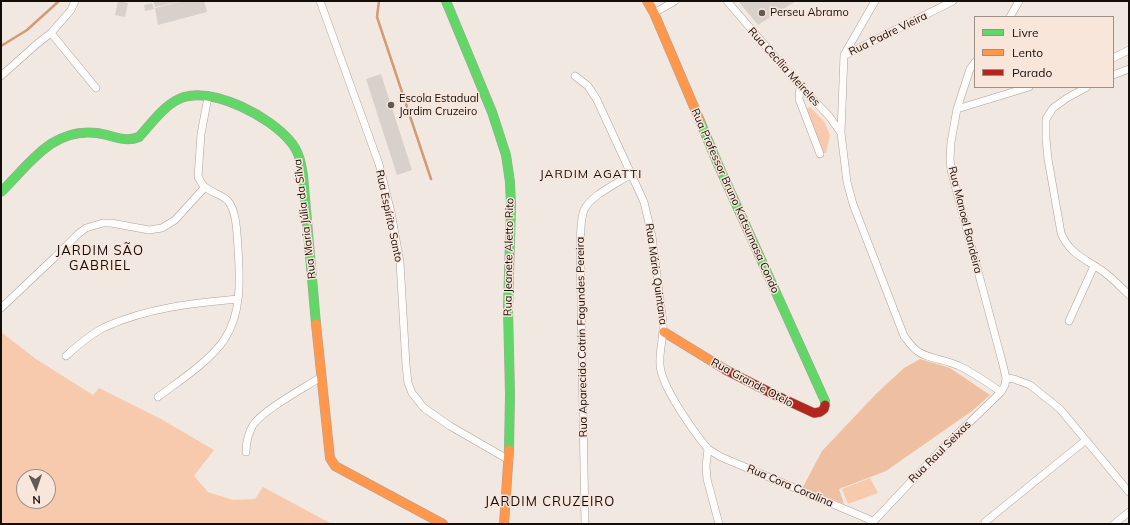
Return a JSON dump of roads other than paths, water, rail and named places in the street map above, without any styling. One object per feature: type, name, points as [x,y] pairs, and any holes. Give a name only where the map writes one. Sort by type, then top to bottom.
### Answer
[{"type":"street","points":[[1,76],[50,33],[70,10],[75,1]]},
{"type":"street","name":"Rua Espírito Santo","points":[[320,1],[379,164],[391,212],[400,262],[407,377],[412,393],[424,408],[450,426],[509,460]]},
{"type":"street","name":"Rua Jeanete Aletto Rito","points":[[446,1],[492,112],[506,155],[510,182],[511,206],[508,309],[510,394],[509,460],[504,524]]},
{"type":"street","name":"Rua Professor Bruno Katsumasa Condo","points":[[647,1],[654,13],[717,162],[819,388]]},
{"type":"street","points":[[654,13],[675,1]]},
{"type":"street","name":"Rua Cecília Meireles","points":[[727,1],[800,86],[828,116],[841,133]]},
{"type":"street","points":[[875,1],[844,55],[841,133],[847,182],[853,204],[904,336],[917,351],[927,356],[959,365],[1001,392]]},
{"type":"street","name":"Rua Padre Vieira","points":[[844,55],[953,1]]},
{"type":"street","points":[[1011,16],[1019,1]]},
{"type":"street","points":[[50,33],[96,88]]},
{"type":"street","points":[[1114,58],[1129,50]]},
{"type":"street","name":"Rua Manoel Bandeira","points":[[974,63],[970,69],[957,109],[951,142],[951,170],[1006,378]]},
{"type":"street","points":[[1114,75],[1129,69]]},
{"type":"street","name":"Rua Mário Quintana","points":[[575,76],[588,86],[597,100],[644,202],[648,215],[654,251],[664,332],[660,364],[663,379],[672,396],[708,449]]},
{"type":"street","points":[[800,86],[799,99],[820,154]]},
{"type":"street","points":[[957,109],[1026,88]]},
{"type":"street","points":[[1085,88],[1053,108],[1046,120],[1048,159],[1061,233],[1065,243],[1071,250],[1116,282],[1129,295]]},
{"type":"street","name":"Rua Maria Júlia da Silva","points":[[1,192],[41,152],[66,136],[73,133],[97,133],[131,140],[139,137],[163,111],[177,100],[186,97],[208,97],[226,101],[249,110],[269,122],[293,145],[298,152],[304,189],[328,452],[332,463],[443,524]]},
{"type":"street","points":[[158,397],[210,356],[224,340],[233,322],[238,299],[238,251],[235,220],[232,207],[228,201],[205,187],[198,177],[201,134],[208,97]]},
{"type":"street","name":"Rua Aparecido Cotrin Fagundes Pereira","points":[[585,524],[580,245],[581,223],[585,210],[589,203],[597,195],[631,174]]},
{"type":"street","points":[[1,308],[86,228],[103,223],[111,223],[149,230],[162,228],[175,220],[205,187]]},
{"type":"street","points":[[1069,321],[1094,266]]},
{"type":"street","points":[[66,356],[90,336],[104,327],[147,312],[174,306],[238,299]]},
{"type":"street","name":"Rua Grande Otelo","points":[[664,332],[726,370],[780,399],[814,413],[820,412],[824,409],[825,401],[819,388]]},
{"type":"street","points":[[246,452],[248,436],[254,424],[278,404],[321,376]]},
{"type":"street","points":[[1006,378],[1014,379],[1030,385],[1060,409],[1129,492]]},
{"type":"street","name":"Rua Raul Seixas","points":[[872,522],[940,451],[1001,392],[1005,385],[1006,378]]},
{"type":"street","points":[[985,522],[1086,440]]},
{"type":"street","points":[[708,449],[706,466],[719,524]]},
{"type":"street","name":"Rua Cora Coralina","points":[[708,449],[721,457],[872,522]]},
{"type":"street","points":[[1114,524],[1129,512]]},
{"type":"waterway","points":[[1,46],[27,30],[59,1]]},
{"type":"waterway","points":[[379,1],[377,17],[431,179]]},
{"type":"place","name":"Perseu Abramo","points":[[762,13]]},
{"type":"place","name":"Escola Estadual Jardim Cruzeiro","points":[[391,105]]},
{"type":"district","name":"JARDIM AGATTI","points":[[591,174]]},
{"type":"district","name":"JARDIM SÃO GABRIEL","points":[[100,258]]},
{"type":"district","name":"JARDIM CRUZEIRO","points":[[550,502]]}]
